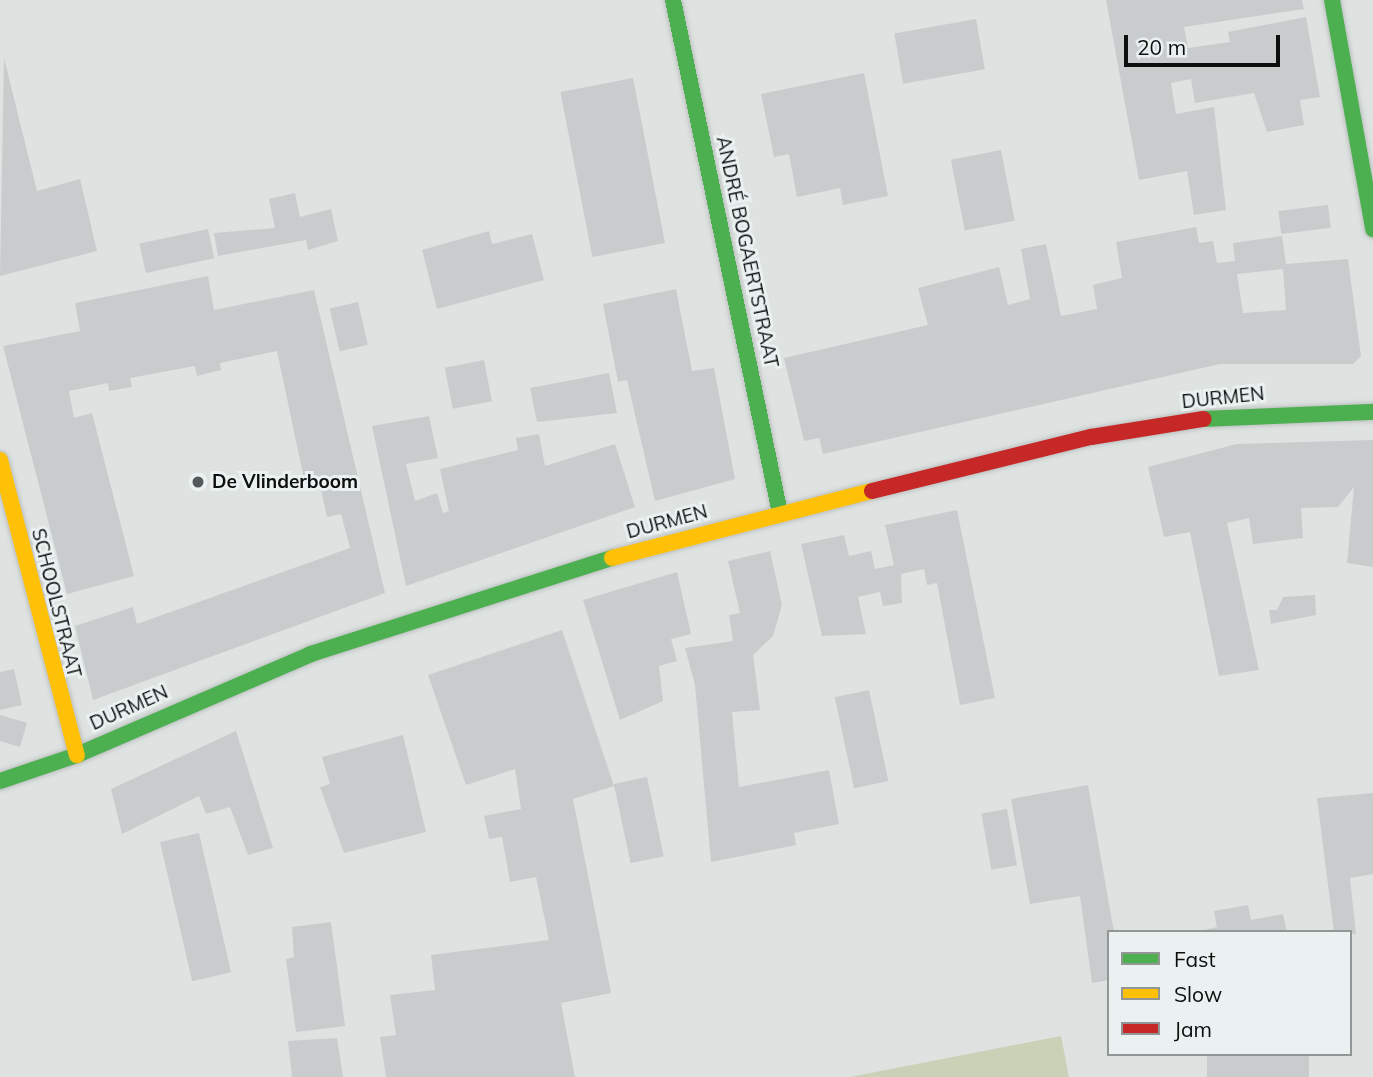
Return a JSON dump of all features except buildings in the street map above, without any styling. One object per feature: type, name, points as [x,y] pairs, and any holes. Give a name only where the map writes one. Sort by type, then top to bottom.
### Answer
[{"type":"street","name":"ANDRÉ BOGAERTSTRAAT","points":[[673,0],[780,513]]},
{"type":"street","points":[[1332,0],[1373,229]]},
{"type":"street","name":"DURMEN","points":[[0,781],[77,755],[311,654],[540,578],[780,513],[1091,437],[1241,413],[1373,412]]},
{"type":"street","name":"SCHOOLSTRAAT","points":[[0,460],[77,755]]},
{"type":"green space","points":[[1061,1036],[1069,1077],[850,1077]]},
{"type":"traffic: fast","points":[[673,0],[780,513]]},
{"type":"traffic: fast","points":[[1332,0],[1373,229]]},
{"type":"traffic: fast","points":[[1204,419],[1373,412]]},
{"type":"traffic: fast","points":[[0,781],[77,755],[311,654],[612,558]]},
{"type":"traffic: slow","points":[[0,460],[77,755]]},
{"type":"traffic: slow","points":[[612,558],[872,491]]},
{"type":"traffic: jam","points":[[872,491],[1091,437],[1204,419]]},
{"type":"place","name":"De Vlinderboom","points":[[198,482]]}]
